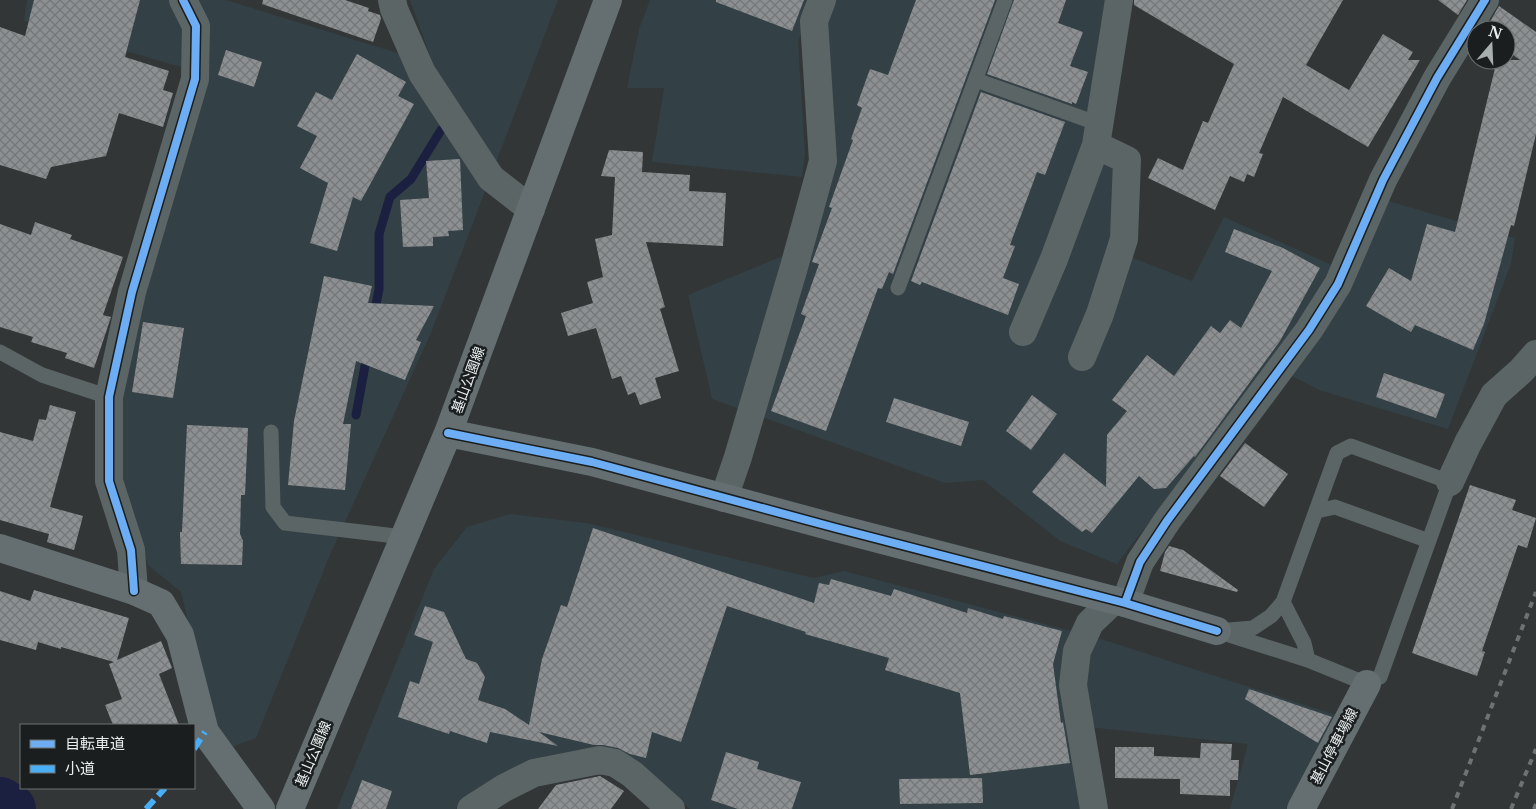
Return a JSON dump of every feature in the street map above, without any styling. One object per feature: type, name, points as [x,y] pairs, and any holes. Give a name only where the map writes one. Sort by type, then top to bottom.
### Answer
[{"type":"street","points":[[134,592],[131,550],[109,481],[109,397],[132,292],[196,79],[196,26],[183,0]]},
{"type":"street","points":[[392,0],[394,10],[422,72],[485,170],[491,178],[531,209]]},
{"type":"street","name":"基山公園線","points":[[290,809],[448,432],[608,0]]},
{"type":"street","points":[[724,498],[766,362],[823,161],[814,21],[822,0]]},
{"type":"street","points":[[1023,332],[1054,260],[1098,134],[1119,0]]},
{"type":"street","points":[[1094,809],[1073,685],[1077,651],[1090,623],[1119,602],[1145,553],[1167,521],[1309,330],[1338,284],[1384,180],[1437,78],[1484,0]]},
{"type":"street","points":[[1082,357],[1100,314],[1124,238],[1127,160],[1098,134]]},
{"type":"street","points":[[1450,482],[1468,443],[1494,395],[1536,354]]},
{"type":"street","points":[[448,432],[592,462],[1119,602],[1217,631]]},
{"type":"street","points":[[0,548],[134,592],[161,603],[180,635],[205,732],[261,809]]},
{"type":"street","name":"基山停車場線","points":[[1301,809],[1367,684]]},
{"type":"street","points":[[471,809],[504,788],[534,773],[600,760],[615,762],[632,774],[671,809]]},
{"type":"lane","points":[[898,288],[1006,0]]},
{"type":"lane","points":[[976,80],[1098,134]]},
{"type":"lane","points":[[0,352],[42,375],[109,397]]},
{"type":"lane","points":[[271,432],[273,507],[285,523],[404,536]]},
{"type":"lane","points":[[1352,446],[1450,482],[1380,677],[1367,684],[1308,660],[1217,631],[1253,628],[1271,616],[1284,602],[1337,453],[1352,446]]},
{"type":"lane","points":[[1317,511],[1335,507],[1429,541]]},
{"type":"lane","points":[[1284,602],[1304,643],[1308,660]]},
{"type":"shaded area","points":[[27,0],[226,0],[433,64],[410,0],[558,0],[431,333],[330,555],[256,738],[229,748],[213,726],[181,592],[148,565],[120,474],[117,404],[142,300],[208,75],[24,21]]},
{"type":"shaded area","points":[[650,0],[812,0],[798,42],[805,154],[802,177],[652,162],[664,88],[627,88],[639,29]]},
{"type":"shaded area","points":[[831,0],[1106,0],[1085,144],[1120,170],[1128,256],[1192,281],[1224,217],[1332,265],[1288,343],[1117,564],[1060,541],[983,480],[945,483],[712,399],[688,295],[807,246],[824,19]]},
{"type":"shaded area","points":[[1385,200],[1515,238],[1511,264],[1448,429],[1319,390],[1292,376]]},
{"type":"shaded area","points":[[510,514],[587,523],[814,578],[844,571],[1101,639],[1339,716],[1288,809],[1230,809],[1248,744],[1088,727],[1085,809],[690,809],[629,757],[535,766],[456,809],[337,809],[434,569],[467,527]]},
{"type":"building","points":[[34,0],[140,0],[125,57],[169,71],[163,90],[173,93],[163,127],[119,113],[106,156],[51,167],[46,179],[0,165],[0,27],[25,36]]},
{"type":"building","points":[[263,0],[345,0],[369,8],[368,11],[380,15],[381,19],[373,42],[262,4]]},
{"type":"building","points":[[716,0],[804,0],[792,31],[716,2]]},
{"type":"building","points":[[916,0],[995,0],[893,274],[889,272],[882,289],[878,288],[826,431],[771,411],[806,316],[801,314],[819,264],[812,262],[832,208],[829,207],[853,140],[851,139],[862,108],[857,105],[870,69],[888,75]]},
{"type":"building","points":[[1014,0],[1066,0],[1058,23],[1083,32],[1070,66],[1088,72],[1076,104],[987,74]]},
{"type":"building","points":[[1134,0],[1343,0],[1306,65],[1349,90],[1383,34],[1413,52],[1408,60],[1420,60],[1368,147],[1283,97],[1259,153],[1263,154],[1254,177],[1247,174],[1244,182],[1230,176],[1215,210],[1148,178],[1158,158],[1183,170],[1203,121],[1208,123],[1234,64],[1134,5]]},
{"type":"building","points":[[1438,0],[1467,0],[1458,15]]},
{"type":"building","points":[[1499,6],[1536,32],[1536,134],[1514,226],[1511,225],[1484,324],[1473,350],[1415,325],[1411,332],[1366,306],[1389,268],[1411,281],[1427,224],[1455,232],[1495,70],[1516,70],[1516,60],[1520,60],[1516,57],[1516,20],[1491,20]]},
{"type":"building","points":[[226,50],[262,62],[254,87],[218,75]]},
{"type":"building","points":[[357,54],[406,82],[398,96],[414,104],[361,201],[353,197],[337,251],[310,243],[328,183],[300,168],[317,136],[297,126],[316,92],[332,100]]},
{"type":"building","points":[[981,92],[1065,122],[1045,175],[1037,172],[1010,245],[1015,246],[1003,278],[1019,284],[1008,315],[922,282],[920,285],[911,281]]},
{"type":"building","points":[[609,150],[643,152],[642,172],[690,175],[689,191],[726,193],[723,246],[646,242],[665,307],[660,309],[679,371],[655,378],[661,398],[640,405],[635,392],[628,395],[621,376],[612,379],[596,328],[568,336],[561,313],[593,303],[587,282],[603,277],[595,239],[612,235],[615,177],[601,176]]},
{"type":"building","points":[[460,159],[463,230],[448,231],[449,236],[433,237],[433,246],[403,247],[400,200],[429,198],[426,161]]},
{"type":"building","points":[[35,222],[72,235],[70,239],[123,257],[103,315],[111,317],[94,368],[65,358],[67,353],[31,342],[33,337],[0,327],[0,224],[31,235]]},
{"type":"building","points":[[1234,229],[1283,248],[1320,268],[1280,341],[1195,457],[1166,488],[1154,489],[1139,476],[1092,533],[1086,529],[1082,532],[1032,492],[1064,453],[1106,487],[1107,435],[1127,411],[1112,400],[1147,355],[1174,376],[1211,326],[1220,333],[1230,320],[1241,328],[1272,271],[1225,252]]},
{"type":"building","points":[[324,276],[372,286],[368,303],[434,306],[416,340],[421,342],[405,380],[356,361],[343,424],[351,424],[345,490],[288,485],[294,421]]},
{"type":"building","points":[[143,322],[184,328],[173,398],[132,392]]},
{"type":"building","points":[[1384,373],[1445,394],[1436,418],[1376,397]]},
{"type":"building","points":[[1032,395],[1057,414],[1031,450],[1006,431]]},
{"type":"building","points":[[894,398],[969,422],[961,446],[886,422]]},
{"type":"building","points":[[50,405],[76,412],[50,507],[83,516],[74,550],[47,542],[49,534],[0,520],[0,432],[33,441],[39,419],[46,420]]},
{"type":"building","points":[[187,425],[248,428],[245,495],[241,495],[240,534],[243,541],[242,565],[181,564],[180,532],[182,532]]},
{"type":"building","points":[[1245,443],[1288,474],[1264,507],[1220,476]]},
{"type":"building","points":[[1470,485],[1516,500],[1512,510],[1536,518],[1527,548],[1518,545],[1482,651],[1485,652],[1477,676],[1412,653]]},
{"type":"building","points":[[593,528],[814,603],[819,583],[829,585],[831,579],[891,596],[894,589],[967,613],[968,608],[1003,619],[1004,616],[1062,631],[1053,664],[1061,723],[1063,722],[1070,763],[970,775],[960,693],[885,670],[889,658],[805,634],[806,632],[727,606],[681,742],[652,732],[646,758],[630,754],[618,748],[594,745],[539,732],[558,746],[490,732],[487,743],[450,731],[449,734],[398,717],[410,681],[419,684],[433,642],[414,635],[425,606],[444,612],[466,659],[477,663],[485,677],[478,700],[505,709],[529,725],[542,659],[561,605],[567,607]]},
{"type":"building","points":[[1169,546],[1183,550],[1238,590],[1237,592],[1160,571],[1165,552]]},
{"type":"building","points":[[34,590],[129,618],[117,660],[161,641],[172,668],[159,674],[179,724],[113,724],[105,705],[122,699],[109,664],[114,662],[38,642],[36,650],[0,640],[0,591],[30,601]]},
{"type":"building","points":[[1249,689],[1332,717],[1318,743],[1245,699]]},
{"type":"building","points":[[1201,743],[1232,744],[1231,760],[1239,760],[1238,780],[1230,780],[1230,796],[1180,794],[1180,779],[1115,778],[1115,747],[1154,747],[1154,756],[1200,758]]},
{"type":"building","points":[[726,752],[759,762],[757,769],[801,782],[792,809],[738,809],[711,800]]},
{"type":"building","points":[[600,776],[624,791],[611,809],[538,809],[556,785]]},
{"type":"building","points":[[982,778],[983,803],[900,804],[899,779]]},
{"type":"building","points":[[362,780],[392,791],[386,809],[351,809]]},
{"type":"waterway","points":[[374,315],[379,289],[379,234],[390,197],[411,179],[441,130]]},
{"type":"waterway","points":[[356,415],[367,355]]},
{"type":"waterway","points":[[0,803],[10,809]]},
{"type":"railway","points":[[1452,809],[1536,592]]},
{"type":"railway","points":[[1511,809],[1536,749]]},
{"type":"railway","points":[[1534,809],[1536,804]]},
{"type":"marked path","points":[[195,747],[205,732]]},
{"type":"marked path","points":[[146,809],[164,789]]},
{"type":"cycle path","points":[[134,591],[131,550],[109,481],[109,397],[132,292],[195,79],[196,26],[183,0]]},
{"type":"cycle path","points":[[1125,603],[1140,562],[1167,521],[1309,330],[1338,284],[1383,180],[1437,78],[1485,0]]},
{"type":"cycle path","points":[[448,433],[592,462],[1125,603],[1217,631]]}]
